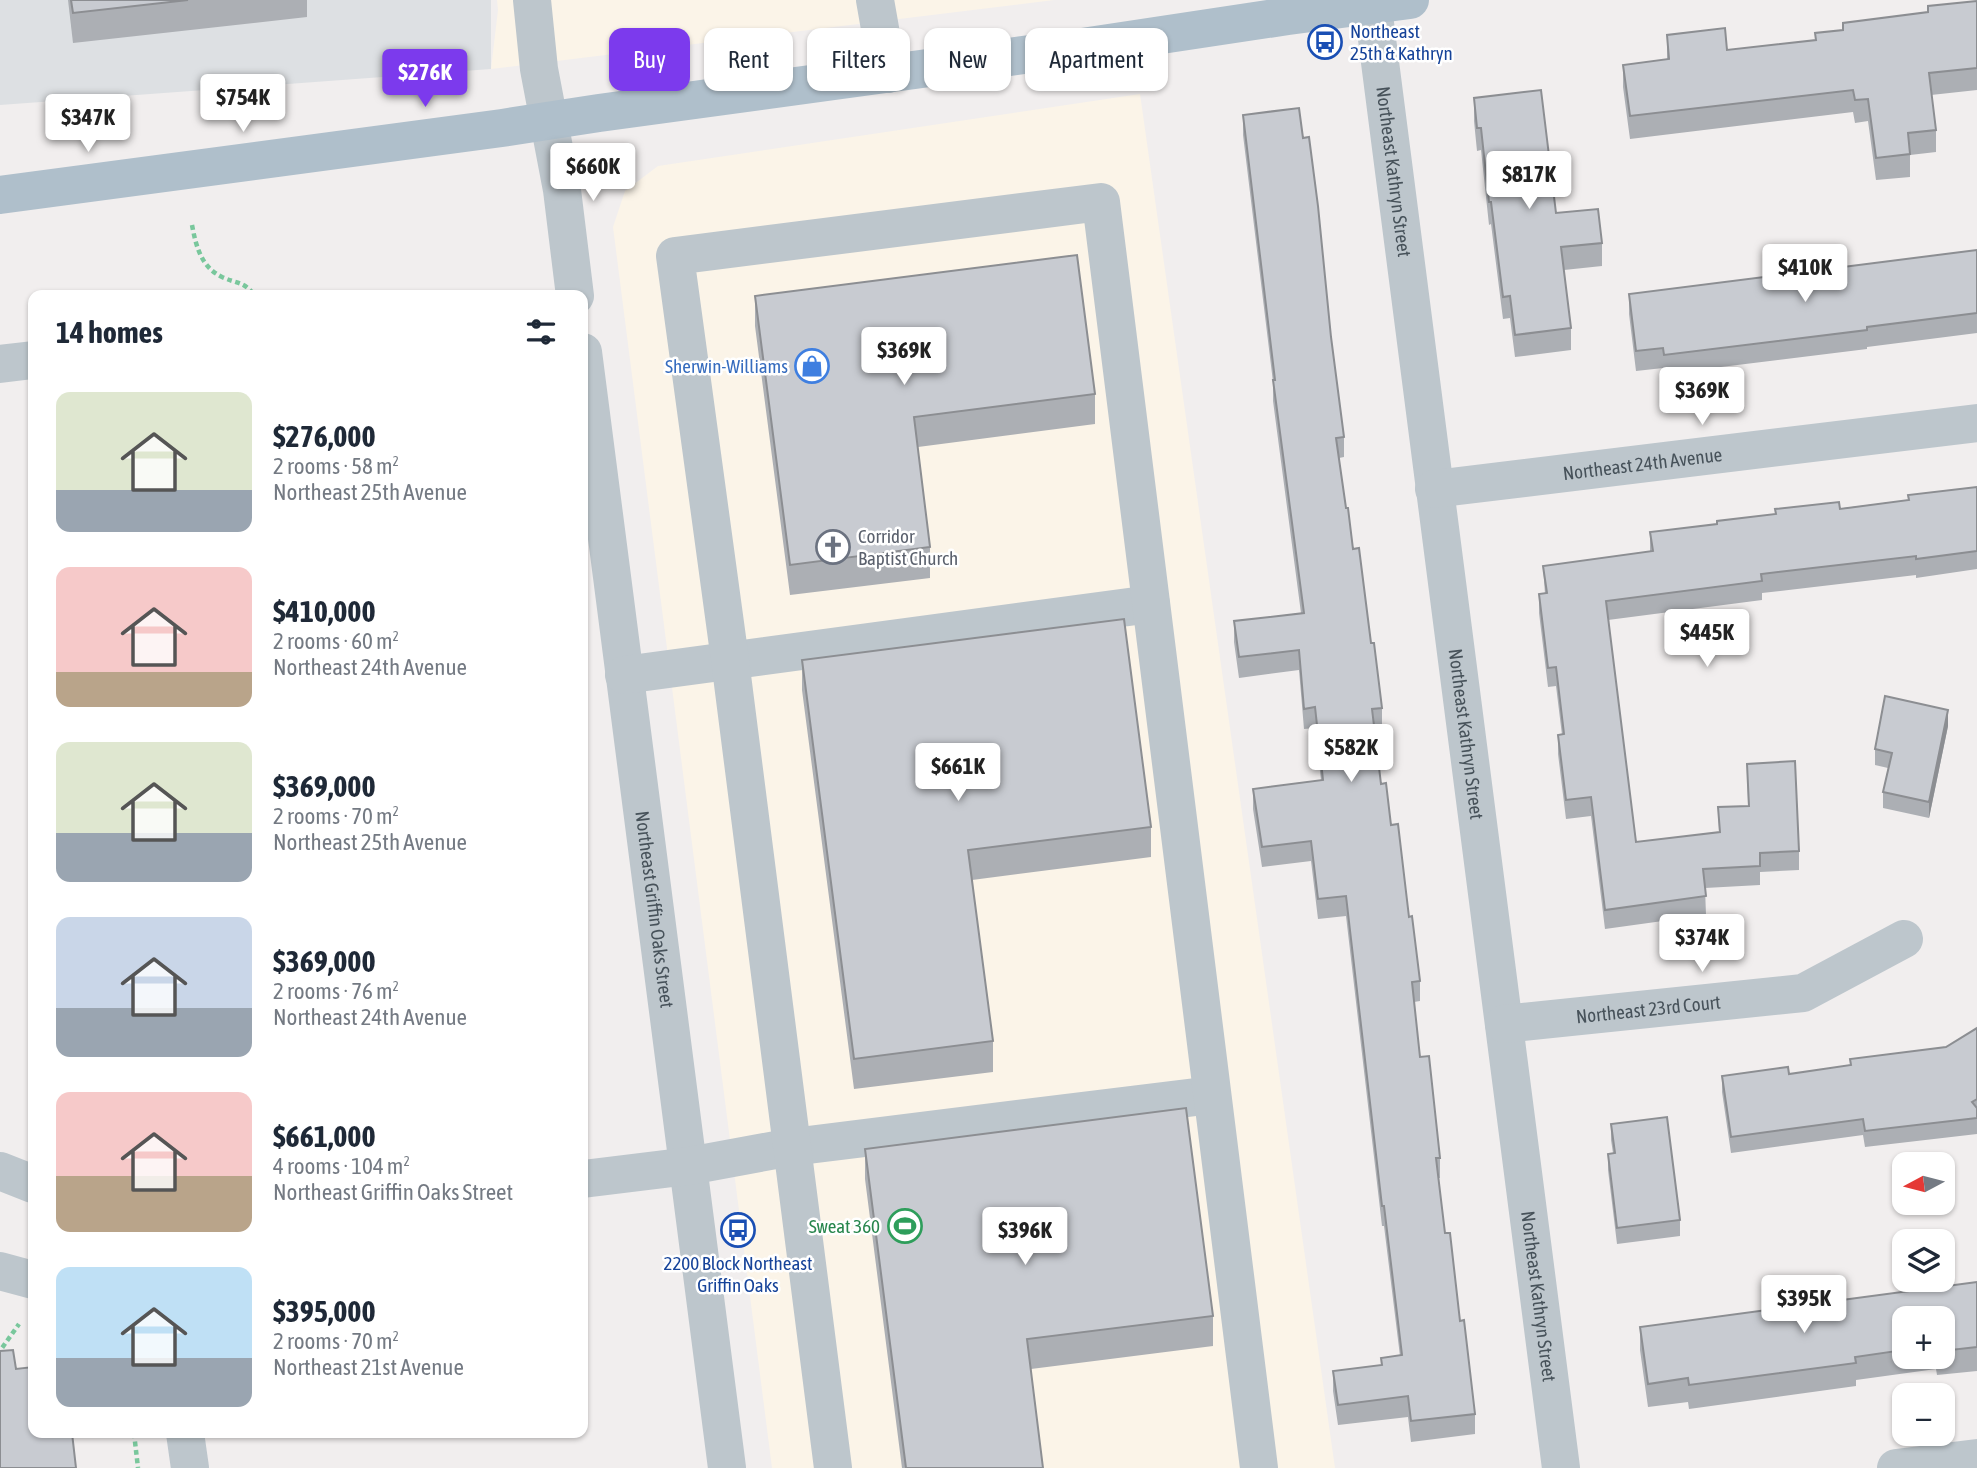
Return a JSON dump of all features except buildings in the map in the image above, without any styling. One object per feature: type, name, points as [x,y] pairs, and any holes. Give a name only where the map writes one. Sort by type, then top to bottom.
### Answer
[{"type":"main road","points":[[910,71],[1385,2]]},
{"type":"main road","points":[[0,195],[807,85]]},
{"type":"street","points":[[533,0],[539,69],[562,190],[574,290]]},
{"type":"street","points":[[875,0],[880,28]]},
{"type":"street","name":"Northeast Kathryn Street","points":[[1385,2],[1434,489],[1560,1468]]},
{"type":"street","points":[[833,1468],[730,660],[675,256],[1101,202],[1259,1468]]},
{"type":"street","points":[[0,364],[28,361]]},
{"type":"street","name":"Northeast Griffin Oaks Street","points":[[588,391],[727,1468]]},
{"type":"street","name":"Northeast 24th Avenue","points":[[1434,489],[1977,423]]},
{"type":"street","points":[[624,675],[1151,604]]},
{"type":"street","name":"Northeast 23rd Court","points":[[1504,1024],[1803,993],[1904,939]]},
{"type":"street","points":[[588,1179],[689,1166],[792,1147],[1212,1095]]},
{"type":"street","points":[[0,1171],[28,1182]]},
{"type":"street","points":[[0,1271],[28,1279]]},
{"type":"street","points":[[186,1438],[190,1468]]},
{"type":"street","points":[[1896,1468],[1977,1458]]},
{"type":"path","points":[[192,225],[200,256],[209,269],[247,286],[250,290]]},
{"type":"path","points":[[5,1367],[2,1348],[19,1324]]},
{"type":"path","points":[[135,1438],[138,1468]]},
{"type":"shaded area","points":[[0,0],[491,0],[491,69],[0,105]]},
{"type":"shaded area","points":[[497,0],[1054,0],[807,28],[807,30],[793,32],[793,28],[704,28],[704,43],[690,45],[690,28],[609,28],[609,55],[491,69]]},
{"type":"shaded area","points":[[1140,94],[1335,1468],[772,1468],[613,227],[625,191],[658,166]]},
{"type":"place","name":"Northeast 25th & Kathryn","points":[[1325,42]]},
{"type":"place","name":"Sherwin-Williams","points":[[812,366]]},
{"type":"place","name":"Corridor Baptist Church","points":[[833,547]]},
{"type":"place","name":"Sweat 360","points":[[905,1226]]},
{"type":"place","name":"2200 Block Northeast Griffin Oaks","points":[[738,1230]]}]
